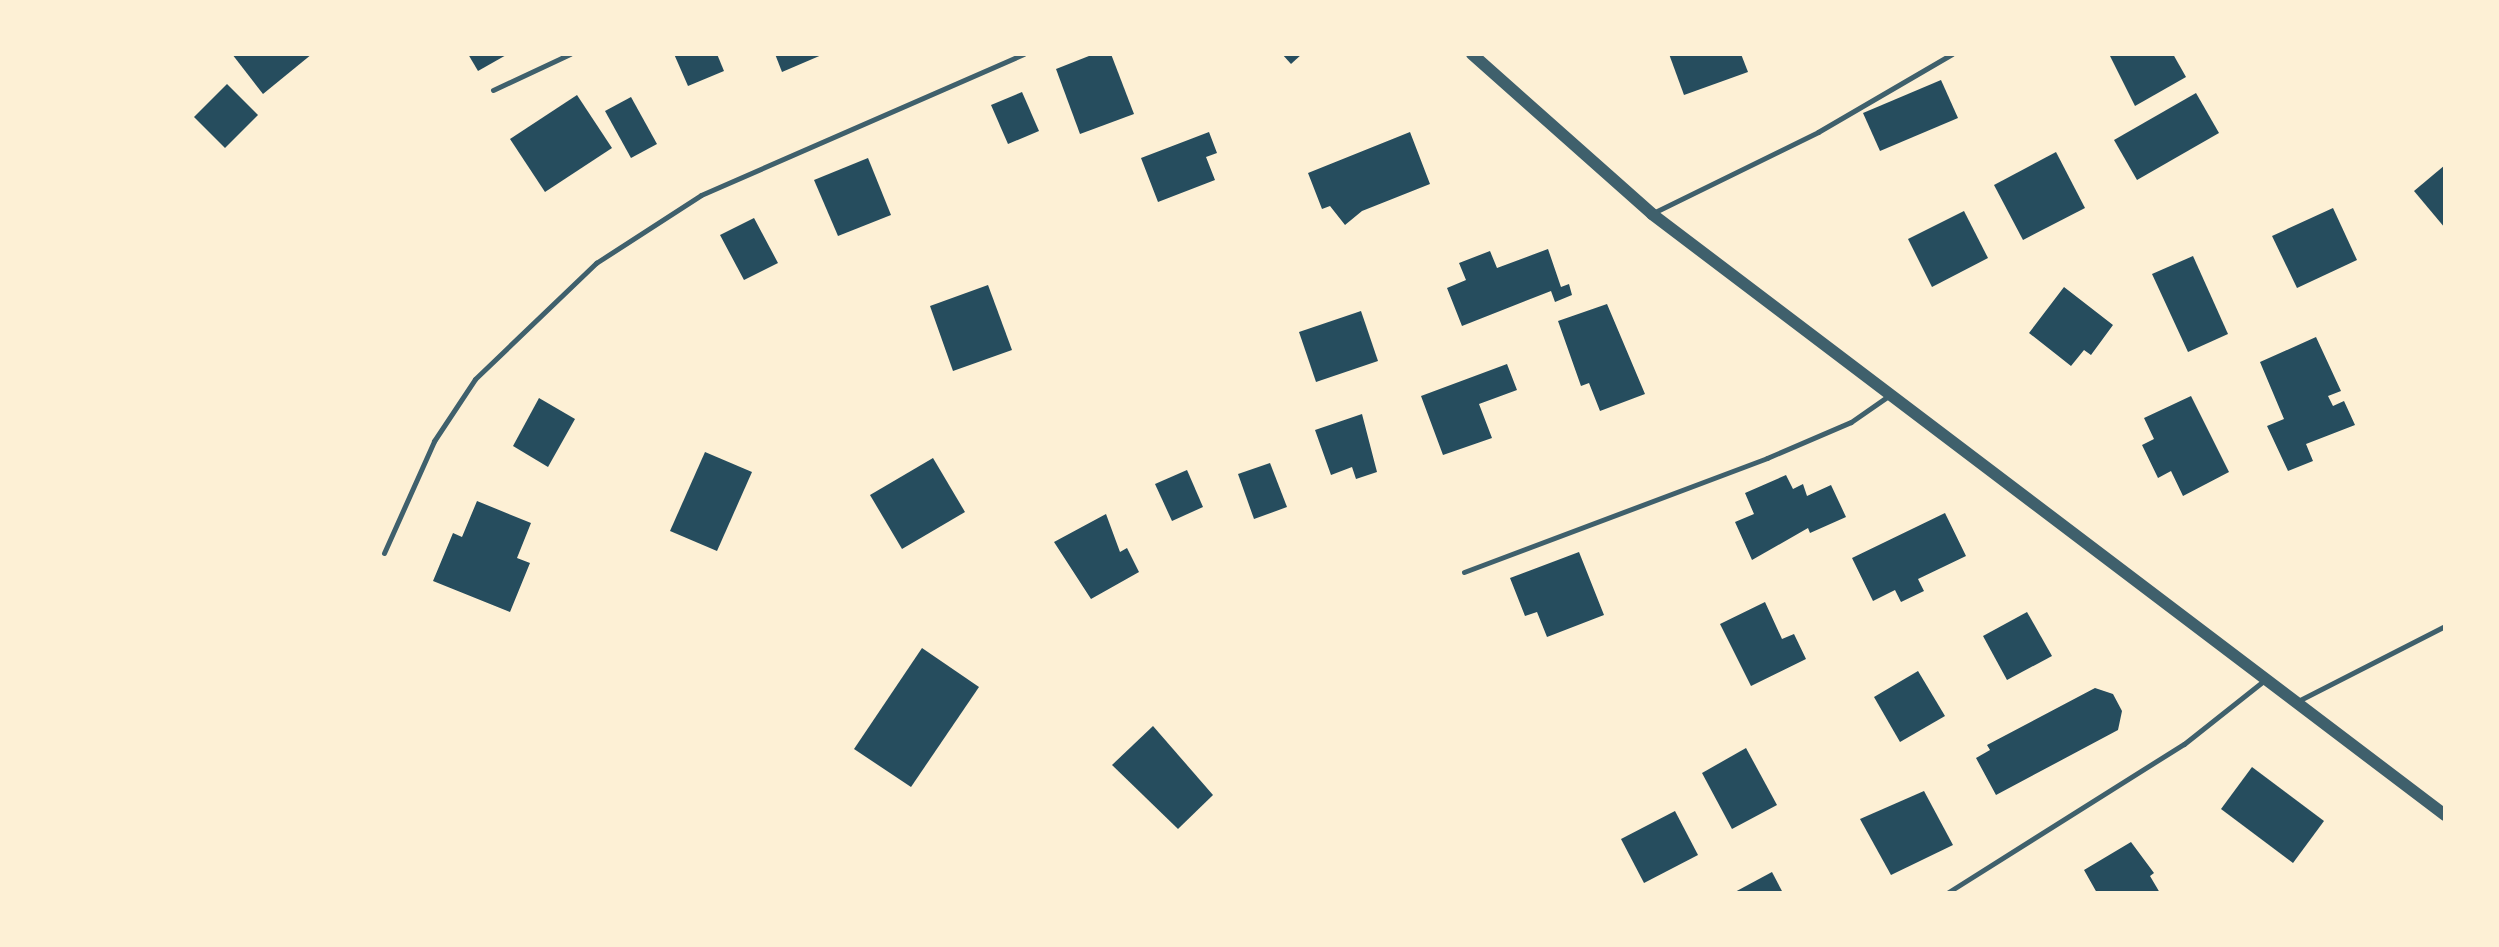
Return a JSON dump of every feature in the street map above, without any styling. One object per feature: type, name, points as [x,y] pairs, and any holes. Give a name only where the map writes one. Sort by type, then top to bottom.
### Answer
[{"type":"street","points":[[1472,54],[1652,214],[1887,397],[2268,677],[2445,815]]},
{"type":"lane","points":[[493,90],[570,54]]},
{"type":"lane","points":[[384,553],[434,440],[475,379],[596,263],[701,195],[1023,54]]},
{"type":"lane","points":[[1652,214],[1747,170],[1952,54]]},
{"type":"lane","points":[[1464,572],[1767,458],[1851,422],[1887,397]]},
{"type":"lane","points":[[2298,701],[2445,626]]},
{"type":"lane","points":[[1947,893],[2184,744],[2268,677]]},
{"type":"building","points":[[232,54],[312,54],[263,94]]},
{"type":"building","points":[[468,54],[508,54],[478,71]]},
{"type":"building","points":[[674,54],[717,54],[724,71],[688,86]]},
{"type":"building","points":[[775,54],[824,54],[782,72]]},
{"type":"building","points":[[1094,54],[1111,54],[1134,114],[1080,134],[1056,69]]},
{"type":"building","points":[[1282,54],[1302,54],[1291,64]]},
{"type":"building","points":[[1669,54],[1741,54],[1748,72],[1684,95]]},
{"type":"building","points":[[2109,54],[2173,54],[2186,77],[2135,106]]},
{"type":"building","points":[[1941,80],[1958,118],[1880,151],[1863,113]]},
{"type":"building","points":[[227,84],[258,115],[225,148],[194,117]]},
{"type":"building","points":[[1022,92],[1039,131],[1008,144],[991,105]]},
{"type":"building","points":[[2196,93],[2219,133],[2137,180],[2114,140]]},
{"type":"building","points":[[577,95],[612,148],[545,192],[510,139]]},
{"type":"building","points":[[631,97],[657,144],[631,158],[605,111]]},
{"type":"building","points":[[1209,132],[1217,153],[1206,157],[1215,180],[1158,202],[1141,158]]},
{"type":"building","points":[[1410,132],[1430,184],[1362,211],[1345,225],[1330,206],[1322,209],[1308,173]]},
{"type":"building","points":[[2056,152],[2085,208],[2023,240],[1994,185]]},
{"type":"building","points":[[868,158],[891,215],[838,236],[814,180]]},
{"type":"building","points":[[2445,165],[2445,228],[2414,191]]},
{"type":"building","points":[[2333,208],[2357,260],[2297,288],[2272,236]]},
{"type":"building","points":[[1964,211],[1988,258],[1932,287],[1908,239]]},
{"type":"building","points":[[754,218],[778,263],[744,280],[720,235]]},
{"type":"building","points":[[1548,249],[1561,287],[1569,284],[1572,295],[1555,302],[1551,291],[1462,326],[1447,288],[1466,280],[1459,263],[1490,251],[1497,268]]},
{"type":"building","points":[[2193,256],[2228,334],[2188,352],[2152,274]]},
{"type":"building","points":[[988,285],[1012,350],[953,371],[930,306]]},
{"type":"building","points":[[2064,287],[2113,325],[2091,355],[2084,350],[2071,366],[2029,333]]},
{"type":"building","points":[[1607,304],[1645,394],[1600,411],[1589,383],[1581,386],[1558,321]]},
{"type":"building","points":[[1361,311],[1378,361],[1316,382],[1299,332]]},
{"type":"building","points":[[2316,337],[2341,391],[2328,396],[2333,406],[2344,401],[2355,425],[2306,444],[2313,461],[2288,471],[2267,426],[2284,419],[2260,362]]},
{"type":"building","points":[[1507,364],[1517,390],[1479,404],[1492,438],[1443,455],[1421,396]]},
{"type":"building","points":[[2191,396],[2229,472],[2183,496],[2171,471],[2158,478],[2142,445],[2154,439],[2144,418]]},
{"type":"building","points":[[539,398],[575,419],[548,467],[513,446]]},
{"type":"building","points":[[1362,414],[1377,472],[1356,479],[1352,467],[1331,475],[1315,430]]},
{"type":"building","points":[[705,452],[752,472],[717,551],[670,531]]},
{"type":"building","points":[[933,458],[965,512],[902,549],[870,495]]},
{"type":"building","points":[[1270,463],[1287,507],[1254,519],[1238,474]]},
{"type":"building","points":[[1187,470],[1203,507],[1172,521],[1155,484]]},
{"type":"building","points":[[1786,475],[1793,489],[1803,484],[1807,496],[1831,485],[1846,517],[1810,533],[1808,528],[1752,560],[1735,522],[1754,514],[1745,493]]},
{"type":"building","points":[[477,501],[531,523],[517,558],[530,563],[510,612],[433,581],[453,533],[462,537]]},
{"type":"building","points":[[1945,513],[1966,556],[1918,579],[1924,591],[1901,602],[1895,590],[1873,601],[1852,558]]},
{"type":"building","points":[[1106,514],[1120,552],[1127,548],[1139,572],[1091,599],[1054,542]]},
{"type":"building","points":[[1579,552],[1604,615],[1547,637],[1537,612],[1525,616],[1510,578]]},
{"type":"building","points":[[1765,602],[1782,639],[1794,634],[1806,659],[1751,686],[1720,624]]},
{"type":"building","points":[[2027,612],[2052,656],[2007,680],[1983,636]]},
{"type":"building","points":[[922,648],[979,687],[911,787],[854,749]]},
{"type":"building","points":[[1918,671],[1945,716],[1900,742],[1874,697]]},
{"type":"building","points":[[2095,688],[2113,694],[2122,711],[2118,730],[1996,795],[1976,758],[1990,750],[1987,745]]},
{"type":"building","points":[[1153,726],[1213,795],[1178,829],[1112,765]]},
{"type":"building","points":[[1746,748],[1777,805],[1732,829],[1702,773]]},
{"type":"building","points":[[2252,767],[2324,821],[2293,863],[2221,809]]},
{"type":"building","points":[[1924,791],[1953,845],[1891,875],[1860,819]]},
{"type":"building","points":[[1675,811],[1698,855],[1644,883],[1621,839]]},
{"type":"building","points":[[2131,842],[2154,873],[2150,876],[2160,893],[2097,893],[2084,870]]},
{"type":"building","points":[[1772,872],[1783,893],[1733,893]]}]
